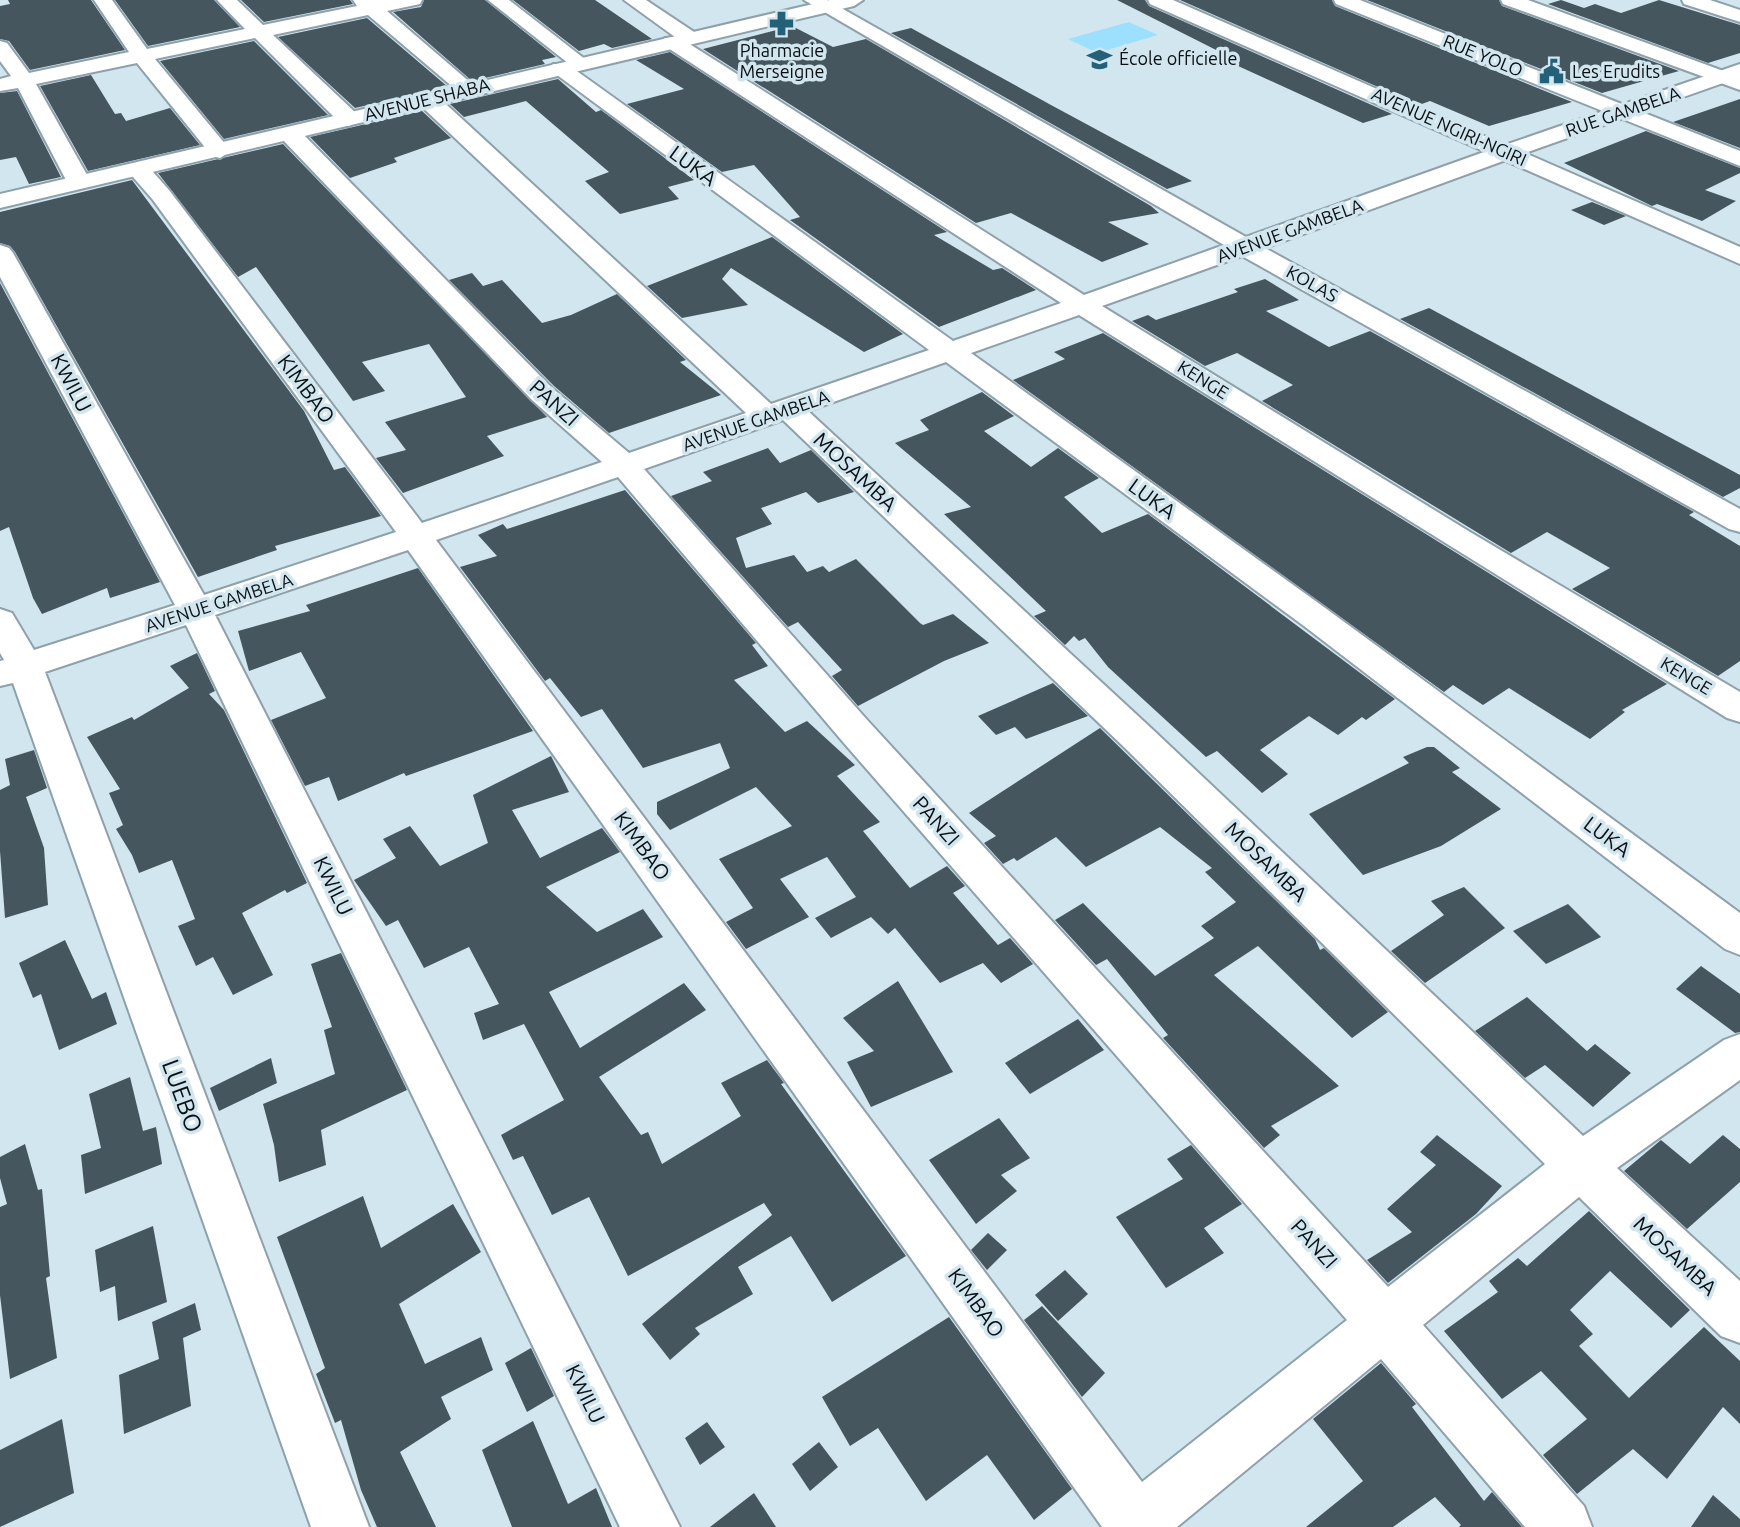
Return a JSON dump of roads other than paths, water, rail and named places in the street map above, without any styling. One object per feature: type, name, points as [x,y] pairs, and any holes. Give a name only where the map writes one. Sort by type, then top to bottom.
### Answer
[{"type":"street","points":[[103,0],[142,56],[220,151]]},
{"type":"street","points":[[226,0],[349,119]]},
{"type":"street","points":[[0,85],[258,32],[367,4],[413,0]]},
{"type":"street","name":"LUKA","points":[[497,0],[570,65],[951,351],[1305,610],[1740,937]]},
{"type":"street","name":"KENGE","points":[[634,0],[681,40],[1083,306],[1447,532],[1740,709]]},
{"type":"street","name":"AVENUE SHABA","points":[[0,201],[681,40],[819,3],[854,0]]},
{"type":"street","name":"AVENUE NGIRI-NGIRI","points":[[1157,0],[1740,256]]},
{"type":"street","name":"RUE YOLO","points":[[1343,0],[1740,159]]},
{"type":"street","points":[[1510,0],[1734,77]]},
{"type":"street","points":[[1691,0],[1740,16]]},
{"type":"street","name":"KOLAS","points":[[819,3],[1245,247],[1740,522]]},
{"type":"street","points":[[367,4],[468,90]]},
{"type":"street","points":[[0,47],[24,80],[79,182]]},
{"type":"street","name":"RUE GAMBELA","points":[[1506,152],[1734,77]]},
{"type":"street","name":"MOSAMBA","points":[[428,100],[1138,738],[1740,1317]]},
{"type":"street","name":"PANZI","points":[[290,134],[542,394],[624,465],[856,732],[1385,1323],[1563,1527]]},
{"type":"street","name":"AVENUE GAMBELA","points":[[13,670],[196,611],[778,413],[1083,306],[1506,152]]},
{"type":"street","name":"KIMBAO","points":[[138,169],[161,195],[416,537],[1136,1526]]},
{"type":"street","name":"KWILU","points":[[0,253],[196,611],[651,1527]]},
{"type":"street","name":"LUEBO","points":[[0,621],[13,670],[340,1527]]},
{"type":"street","points":[[1136,1526],[1580,1166],[1740,1054]]},
{"type":"place","name":"Pharmacie Merseigne","points":[[782,24]]},
{"type":"place","name":"École officielle","points":[[1099,59]]},
{"type":"place","name":"Les Erudits","points":[[1552,72]]}]
